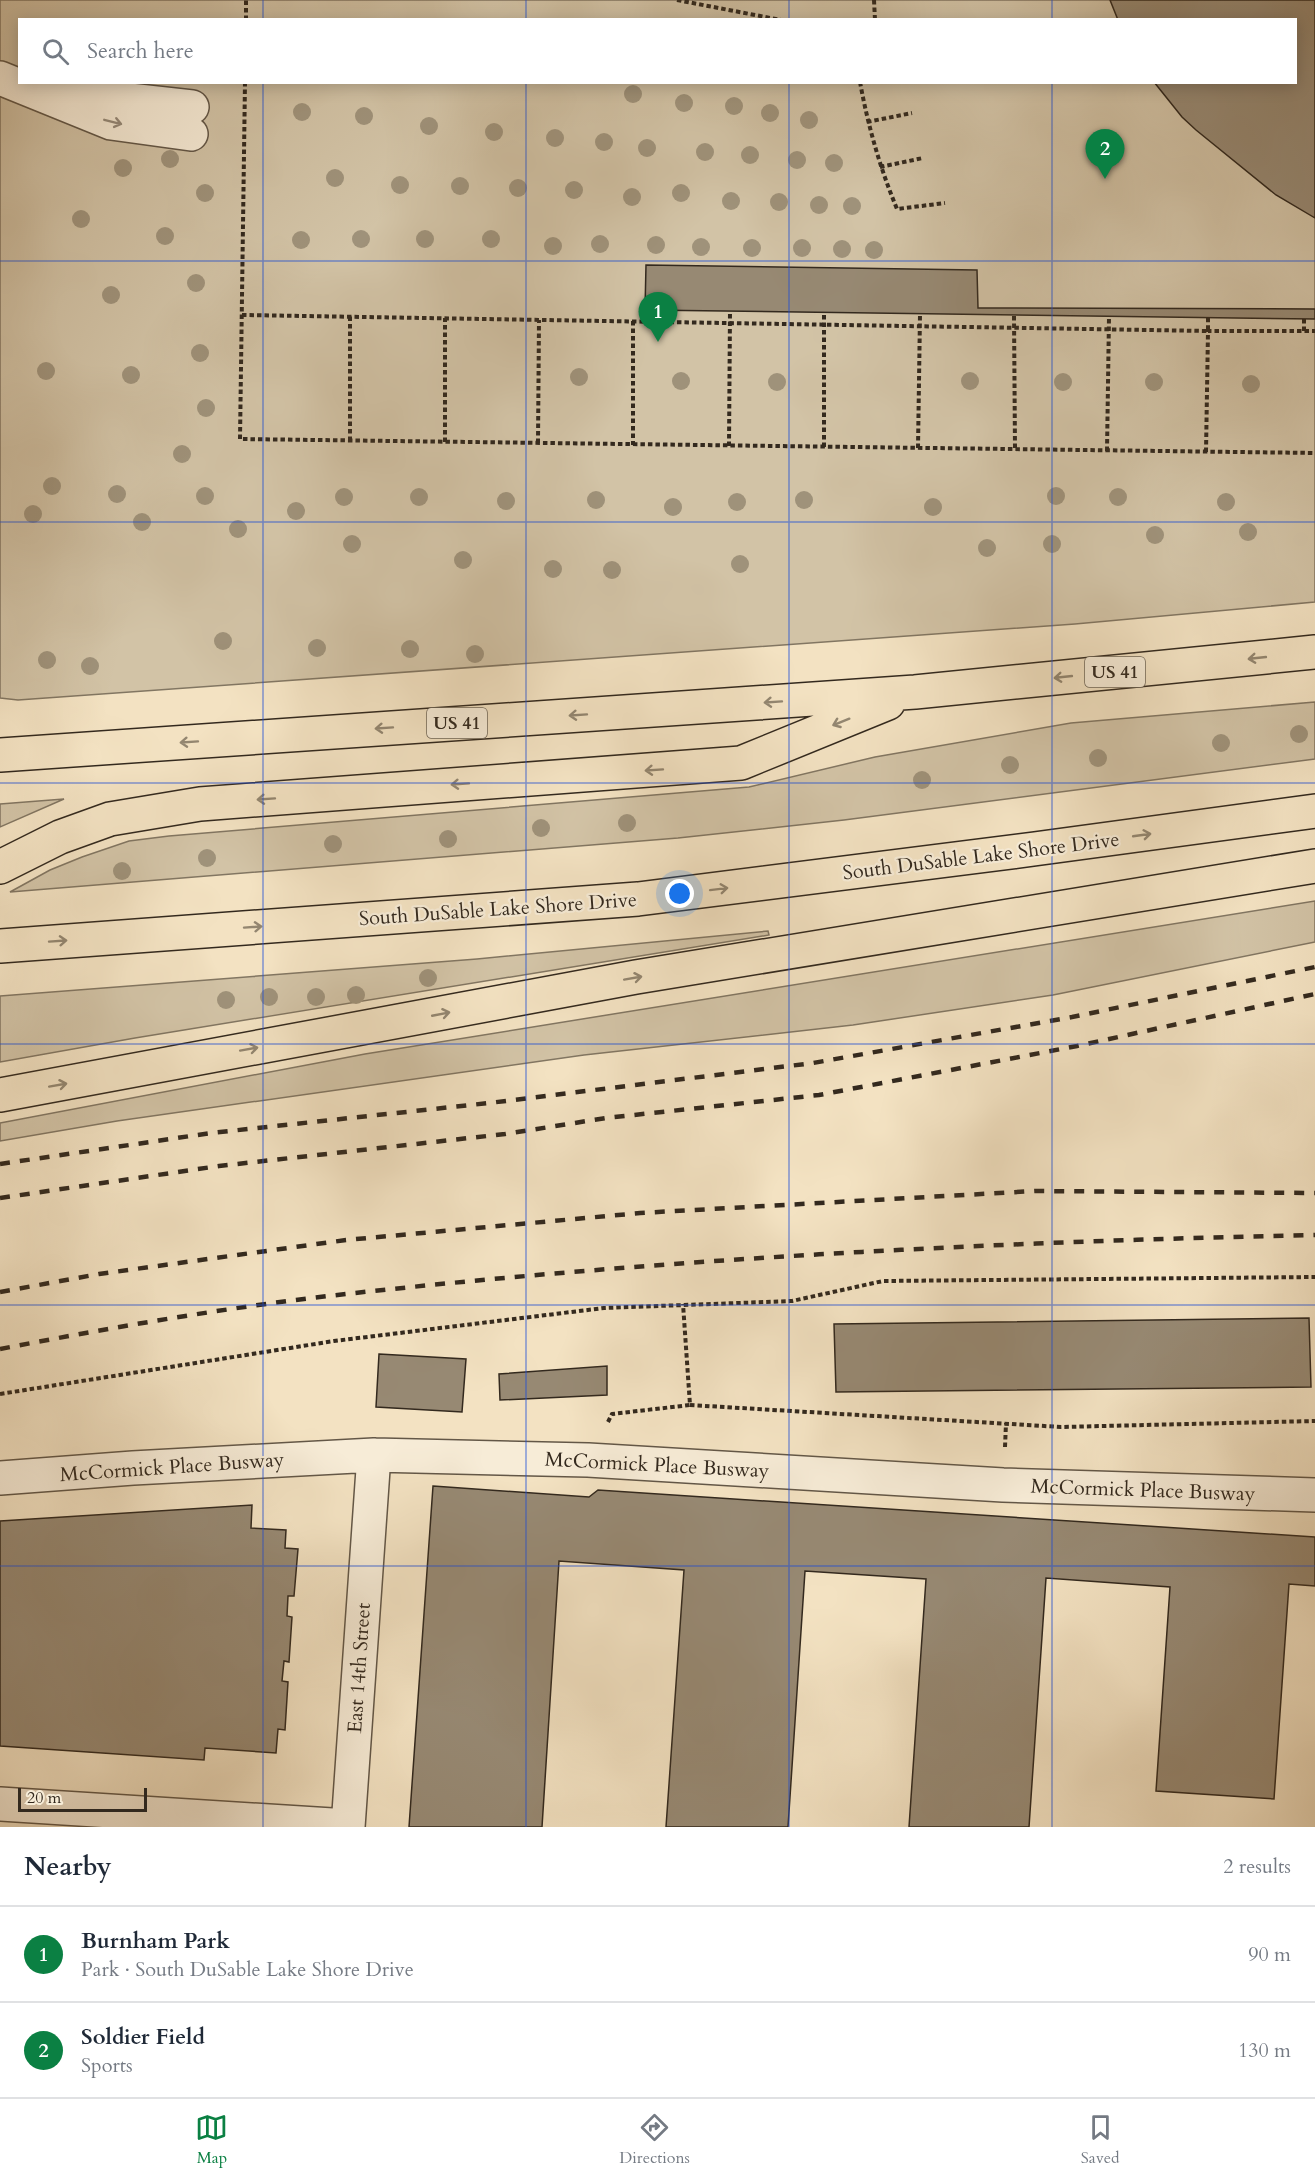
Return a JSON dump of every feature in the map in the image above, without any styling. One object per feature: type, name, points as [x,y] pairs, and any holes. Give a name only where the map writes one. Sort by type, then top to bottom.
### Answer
[{"type":"highway","name":"US 41","points":[[0,754],[915,692],[1315,652]]},
{"type":"highway","points":[[0,867],[60,837],[110,819],[200,804],[741,763],[915,692]]},
{"type":"highway","name":"South DuSable Lake Shore Drive","points":[[0,946],[638,899],[1315,812]]},
{"type":"highway","points":[[0,1095],[636,977],[1315,866]]},
{"type":"street","points":[[0,77],[18,74]]},
{"type":"street","points":[[0,77],[18,81]]},
{"type":"street","points":[[0,77],[111,123],[192,121],[111,98],[38,84]]},
{"type":"street","name":"McCormick Place Busway","points":[[0,1478],[133,1468],[374,1455],[588,1460],[1003,1485],[1315,1495]]},
{"type":"street","name":"East 14th Street","points":[[348,1826],[374,1455]]},
{"type":"street","points":[[0,1804],[348,1826]]},
{"type":"path","points":[[246,0],[246,18]]},
{"type":"path","points":[[677,0],[771,18]]},
{"type":"path","points":[[874,0],[875,18]]},
{"type":"path","points":[[245,84],[240,439],[1315,453]]},
{"type":"path","points":[[860,84],[867,122],[880,167],[897,209],[945,203]]},
{"type":"path","points":[[867,122],[912,113]]},
{"type":"path","points":[[880,167],[923,158]]},
{"type":"path","points":[[729,446],[730,312]]},
{"type":"path","points":[[824,314],[824,447]]},
{"type":"path","points":[[242,315],[1315,331]]},
{"type":"path","points":[[918,448],[920,315]]},
{"type":"path","points":[[350,316],[350,441]]},
{"type":"path","points":[[1014,316],[1015,449]]},
{"type":"path","points":[[1107,450],[1109,317]]},
{"type":"path","points":[[445,318],[445,442]]},
{"type":"path","points":[[1206,452],[1208,318]]},
{"type":"path","points":[[1304,319],[1304,331]]},
{"type":"path","points":[[538,443],[539,320]]},
{"type":"path","points":[[633,321],[633,444]]},
{"type":"path","points":[[0,1394],[334,1341],[604,1308],[792,1301],[883,1281],[1315,1276]]},
{"type":"path","points":[[683,1304],[690,1405]]},
{"type":"path","points":[[588,1460],[612,1414],[690,1405],[1061,1426],[1315,1421]]},
{"type":"shaded area","points":[[0,0],[1315,0],[1315,602],[1075,624],[18,700],[0,698]]},
{"type":"shaded area","points":[[1315,702],[1315,759],[844,820],[678,838],[10,892],[50,870],[129,841],[749,787],[875,757],[1071,723]]},
{"type":"shaded area","points":[[64,799],[0,827],[0,804]]},
{"type":"shaded area","points":[[1315,901],[1315,942],[1053,995],[853,1025],[584,1055],[117,1121],[0,1141],[0,1123],[365,1054]]},
{"type":"shaded area","points":[[768,931],[769,935],[0,1062],[0,996],[477,959]]},
{"type":"building","points":[[1110,0],[1315,0],[1315,218],[1276,195],[1196,130],[1182,117],[1156,84],[1297,84],[1297,18],[1117,18]]},
{"type":"building","points":[[646,265],[977,270],[978,308],[1315,309],[1315,319],[645,310]]},
{"type":"building","points":[[1309,1318],[1311,1387],[836,1392],[834,1324]]},
{"type":"building","points":[[379,1354],[466,1359],[462,1412],[376,1407]]},
{"type":"building","points":[[607,1366],[607,1395],[500,1400],[499,1374]]},
{"type":"building","points":[[433,1486],[589,1497],[598,1490],[1315,1537],[1315,1586],[1289,1584],[1274,1799],[1156,1791],[1170,1587],[1046,1578],[1029,1827],[909,1827],[926,1579],[805,1571],[788,1827],[666,1827],[684,1570],[559,1561],[542,1827],[409,1827]]},
{"type":"building","points":[[252,1505],[251,1528],[286,1530],[285,1548],[298,1549],[294,1596],[288,1596],[287,1616],[292,1617],[289,1662],[284,1661],[282,1681],[288,1682],[285,1730],[278,1729],[276,1753],[205,1748],[204,1760],[0,1746],[0,1521]]},
{"type":"railway","points":[[0,1164],[211,1133],[489,1103],[813,1063],[1072,1017],[1315,967]]},
{"type":"railway","points":[[0,1198],[219,1166],[505,1134],[606,1118],[819,1095],[1077,1046],[1315,994]]},
{"type":"railway","points":[[0,1292],[99,1274],[346,1240],[640,1213],[1035,1191],[1315,1193]]},
{"type":"railway","points":[[0,1349],[287,1301],[574,1272],[821,1254],[1068,1242],[1315,1235]]},
{"type":"place","name":"Soldier Field","points":[[1105,179]]},
{"type":"place","name":"Burnham Park","points":[[658,342]]}]
